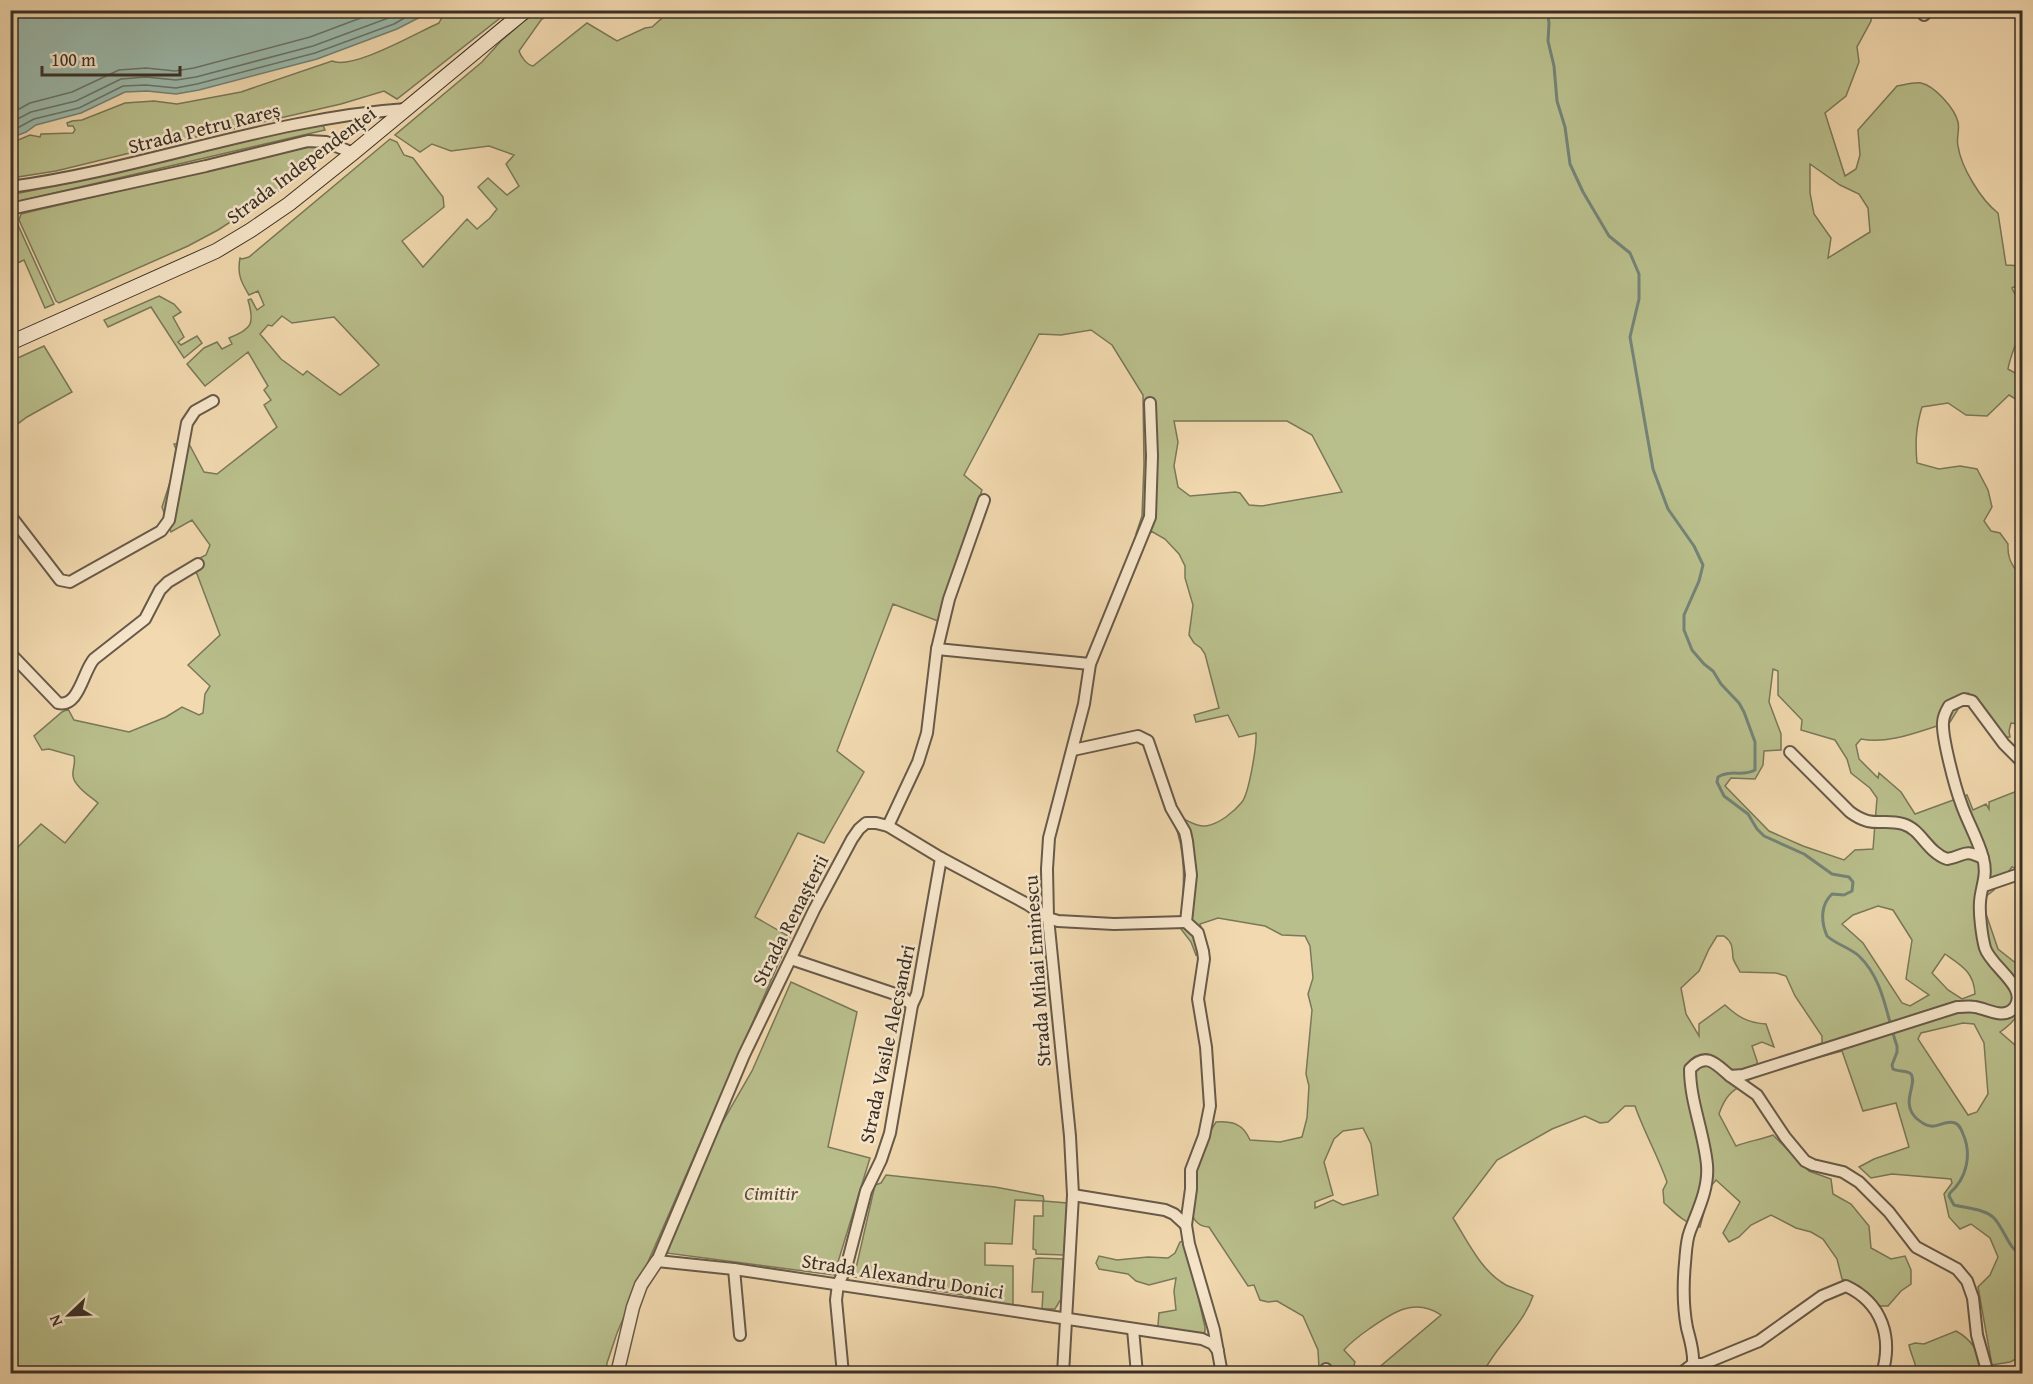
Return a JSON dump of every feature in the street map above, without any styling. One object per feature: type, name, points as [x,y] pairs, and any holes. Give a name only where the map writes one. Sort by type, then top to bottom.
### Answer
[{"type":"main road","name":"Strada Independenței","points":[[10,343],[216,251],[289,204],[526,10]]},
{"type":"street","name":"Strada Petru Rareș","points":[[10,187],[120,167],[240,136],[347,114],[406,109]]},
{"type":"street","points":[[10,209],[309,141],[326,142],[353,153]]},
{"type":"street","points":[[10,515],[60,580],[70,582],[153,536],[164,527],[168,520],[187,423],[195,411],[213,401]]},
{"type":"street","name":"Strada Mihai Eminescu","points":[[1063,1374],[1073,1195],[1070,1136],[1048,918],[1049,838],[1056,804],[1073,750],[1084,704],[1090,664],[1150,517],[1152,456],[1150,403]]},
{"type":"street","points":[[984,500],[949,599],[938,649],[927,733],[918,762],[888,826],[1048,918],[1058,921],[1114,924],[1186,922],[1198,933],[1204,959],[1198,999],[1206,1047],[1210,1106],[1204,1136],[1191,1170],[1186,1225],[1222,1374]]},
{"type":"street","points":[[10,653],[58,703],[64,705],[70,703],[75,697],[88,666],[94,659],[145,619],[153,602],[168,582],[198,564]]},
{"type":"street","points":[[938,649],[1090,664]]},
{"type":"street","points":[[1730,1077],[1743,1075],[1957,1007],[1975,1007],[1996,1014],[2006,1013],[2013,1008],[2018,1001],[2018,992],[2014,984],[2000,972],[1984,947],[1980,901],[1984,886],[1983,858],[1961,802],[1950,763],[1943,724],[1949,706],[1964,699],[1972,701],[2004,744],[2022,762]]},
{"type":"street","points":[[1073,750],[1138,736],[1144,738],[1150,745],[1171,808],[1185,832],[1187,841],[1191,875],[1186,922]]},
{"type":"street","points":[[1790,753],[1861,820],[1902,824],[1912,829],[1932,851],[1947,858],[1962,852],[1970,852],[1983,858]]},
{"type":"street","name":"Strada Renașterii","points":[[617,1374],[633,1307],[641,1285],[657,1261],[744,1055],[814,910],[859,829],[866,824],[876,823],[888,826]]},
{"type":"street","name":"Strada Vasile Alecsandri","points":[[843,1374],[836,1300],[838,1284],[846,1269],[866,1191],[881,1160],[890,1133],[941,858]]},
{"type":"street","points":[[1984,886],[2022,873]]},
{"type":"street","points":[[1027,904],[1047,897]]},
{"type":"street","points":[[791,959],[901,996],[912,1005]]},
{"type":"street","points":[[1696,1369],[1684,1304],[1684,1264],[1688,1233],[1703,1195],[1707,1167],[1690,1084],[1690,1069],[1696,1062],[1706,1059],[1757,1095],[1785,1137],[1805,1161],[1844,1172],[1859,1182],[1889,1212],[1916,1247],[1957,1269],[1967,1281],[1973,1299],[1977,1335],[1988,1374]]},
{"type":"street","points":[[1073,1195],[1165,1210],[1174,1214],[1186,1225]]},
{"type":"street","name":"Strada Alexandru Donici","points":[[657,1261],[734,1269],[1202,1339],[1213,1344],[1218,1351]]},
{"type":"street","points":[[734,1269],[740,1335]]},
{"type":"street","points":[[1680,1374],[1759,1341],[1822,1296],[1846,1286],[1856,1290],[1880,1316],[1888,1353],[1882,1374]]},
{"type":"street","points":[[1133,1329],[1137,1374]]},
{"type":"green space","points":[[671,10],[1872,11],[1871,21],[1857,47],[1859,62],[1846,96],[1825,113],[1845,176],[1856,169],[1860,155],[1858,130],[1897,86],[1912,83],[1926,85],[1944,99],[1956,117],[1958,143],[1963,164],[1979,192],[1998,213],[2006,265],[2022,266],[2022,283],[2012,288],[2022,304],[2023,319],[2008,369],[2015,373],[2022,371],[2022,403],[2009,395],[1987,416],[1966,415],[1948,403],[1922,407],[1917,428],[1916,448],[1917,463],[1939,469],[1960,466],[1977,469],[1988,490],[1992,507],[1984,521],[1991,531],[2000,533],[2008,544],[2010,561],[2022,583],[2022,728],[2018,724],[2011,723],[2010,737],[2003,737],[1968,693],[1950,722],[1895,738],[1861,739],[1856,745],[1859,759],[1878,778],[1879,773],[1901,792],[1915,814],[1967,795],[1973,810],[1986,804],[1989,809],[1989,802],[2022,789],[2022,868],[2012,867],[1994,890],[1984,898],[1985,911],[1998,949],[2022,968],[2022,1005],[2015,1018],[2000,1032],[2022,1051],[2022,1356],[2010,1362],[1992,1365],[1978,1287],[1990,1275],[1998,1257],[1990,1238],[1971,1224],[1960,1229],[1949,1217],[1944,1194],[1952,1183],[1951,1179],[1892,1174],[1871,1178],[1859,1167],[1874,1159],[1909,1147],[1896,1103],[1863,1111],[1842,1051],[1809,1060],[1802,1050],[1822,1043],[1822,1036],[1795,996],[1786,976],[1776,973],[1740,972],[1734,960],[1731,943],[1724,936],[1717,936],[1699,971],[1681,988],[1686,1014],[1699,1036],[1699,1024],[1725,1005],[1744,1019],[1766,1024],[1774,1047],[1762,1042],[1752,1046],[1758,1073],[1730,1094],[1722,1105],[1719,1114],[1736,1146],[1773,1135],[1809,1171],[1831,1179],[1833,1194],[1851,1204],[1869,1226],[1871,1248],[1891,1259],[1905,1256],[1911,1270],[1911,1284],[1901,1291],[1888,1306],[1880,1306],[1859,1286],[1842,1279],[1837,1259],[1823,1239],[1771,1215],[1751,1225],[1739,1237],[1729,1242],[1723,1233],[1740,1202],[1716,1180],[1711,1186],[1700,1227],[1684,1220],[1664,1203],[1663,1190],[1667,1182],[1663,1172],[1635,1106],[1625,1106],[1608,1122],[1600,1123],[1585,1116],[1552,1129],[1497,1160],[1453,1218],[1489,1272],[1506,1285],[1533,1296],[1529,1307],[1483,1373],[1373,1373],[1370,1370],[1377,1369],[1441,1315],[1422,1307],[1412,1307],[1395,1313],[1350,1344],[1344,1350],[1355,1362],[1352,1372],[1319,1368],[1318,1350],[1303,1316],[1277,1301],[1260,1300],[1254,1285],[1248,1286],[1209,1227],[1197,1223],[1191,1212],[1190,1198],[1198,1163],[1216,1122],[1228,1122],[1241,1127],[1250,1140],[1280,1142],[1302,1137],[1307,1118],[1309,1086],[1306,1074],[1312,1010],[1308,994],[1313,978],[1310,946],[1305,936],[1282,935],[1265,926],[1218,918],[1200,924],[1209,952],[1196,955],[1191,942],[1181,929],[1183,861],[1174,823],[1184,819],[1200,826],[1211,825],[1226,817],[1239,806],[1245,797],[1250,779],[1256,733],[1239,737],[1228,715],[1196,722],[1194,715],[1219,708],[1205,654],[1189,635],[1193,605],[1185,578],[1185,566],[1179,554],[1165,539],[1151,531],[1147,536],[1136,534],[1142,516],[1143,395],[1112,345],[1091,330],[1061,335],[1039,334],[964,475],[982,490],[938,621],[893,604],[837,751],[864,772],[824,843],[798,833],[755,917],[790,937],[617,1333],[606,1373],[11,1373],[10,855],[41,824],[65,843],[98,803],[76,784],[73,773],[74,756],[49,749],[42,750],[34,736],[68,709],[74,720],[129,732],[166,717],[182,707],[199,715],[203,713],[205,694],[210,686],[188,665],[220,635],[197,574],[188,564],[206,555],[210,545],[192,520],[171,532],[162,507],[172,476],[176,449],[174,444],[188,442],[204,472],[217,474],[277,427],[264,405],[271,400],[264,390],[268,386],[248,352],[205,386],[187,364],[204,348],[217,342],[222,349],[232,344],[229,338],[243,332],[250,325],[248,300],[251,299],[257,310],[264,305],[258,291],[249,295],[244,286],[239,273],[240,258],[249,257],[390,139],[397,142],[404,155],[413,158],[443,197],[444,207],[402,241],[423,267],[467,219],[477,229],[490,218],[497,209],[478,187],[488,178],[507,195],[519,186],[506,164],[514,155],[489,146],[451,151],[432,144],[420,152],[395,135],[482,62],[501,41],[538,11],[554,11],[541,20],[519,51],[524,60],[533,66],[587,23],[617,41],[652,27]],"holes":[[[1810,164],[1840,185],[1859,194],[1868,208],[1870,232],[1828,258],[1831,238],[1814,214],[1810,193]],[[282,316],[292,323],[334,317],[379,365],[340,395],[307,371],[303,375],[281,359],[260,334],[268,325],[272,326]],[[1174,421],[1287,421],[1312,435],[1342,492],[1262,506],[1249,505],[1240,493],[1235,492],[1190,496],[1178,487],[1174,466],[1178,442]],[[1773,669],[1778,671],[1778,695],[1802,720],[1801,730],[1835,740],[1847,759],[1851,773],[1870,788],[1877,798],[1873,849],[1855,850],[1844,860],[1803,846],[1769,831],[1725,786],[1731,778],[1755,779],[1763,765],[1764,751],[1781,750],[1781,734],[1769,702]],[[1878,906],[1893,910],[1912,940],[1906,979],[1929,995],[1910,1006],[1902,1003],[1863,943],[1842,924],[1853,915]],[[1945,954],[1969,975],[1975,994],[1962,999],[1948,990],[1932,973]],[[1963,1023],[1974,1024],[1984,1043],[1988,1094],[1977,1112],[1968,1115],[1918,1039],[1921,1033]],[[1363,1128],[1371,1144],[1378,1195],[1343,1205],[1333,1200],[1315,1208],[1315,1202],[1333,1195],[1324,1162],[1334,1139],[1343,1131]]]},
{"type":"green space","points":[[445,11],[509,11],[397,99],[384,91],[341,104],[224,131],[218,130],[56,171],[11,178],[11,143],[30,135],[40,137],[41,134],[73,133],[75,130],[73,126],[68,126],[67,123],[82,120],[125,103],[154,101],[177,104],[241,92],[332,61],[342,62],[369,56],[439,23]]},
{"type":"green space","points":[[322,123],[325,130],[11,203],[10,195],[112,174]]},
{"type":"green space","points":[[313,146],[321,148],[324,154],[278,191],[218,230],[188,246],[59,303],[56,301],[19,220],[21,214]]},
{"type":"green space","points":[[10,218],[17,223],[54,304],[45,308],[24,260],[11,266]]},
{"type":"green space","points":[[159,296],[174,304],[181,312],[173,317],[184,337],[178,342],[181,345],[197,336],[202,343],[184,358],[151,307],[108,327],[104,320]]},
{"type":"green space","points":[[44,346],[72,392],[27,417],[11,429],[11,361]]},
{"type":"green space","name":"Cimitir","points":[[791,982],[857,1012],[828,1147],[870,1158],[834,1275],[666,1253],[715,1135],[752,1071]]},
{"type":"green space","points":[[886,1175],[995,1187],[1043,1196],[1044,1201],[1067,1203],[1064,1255],[1036,1254],[1036,1250],[1033,1249],[1034,1216],[1043,1216],[1043,1201],[1015,1200],[1012,1244],[985,1243],[985,1265],[1013,1266],[1013,1307],[963,1295],[854,1277],[875,1185],[881,1183]]},
{"type":"green space","points":[[1185,1240],[1205,1327],[1205,1332],[1198,1336],[1155,1329],[1158,1325],[1159,1313],[1176,1310],[1174,1291],[1176,1278],[1149,1285],[1136,1281],[1128,1274],[1099,1269],[1096,1263],[1099,1256],[1117,1260],[1168,1258],[1175,1253],[1180,1242]]},
{"type":"green space","points":[[1034,1259],[1063,1259],[1061,1299],[1055,1309],[1042,1309],[1043,1292],[1032,1292]]},
{"type":"green space","points":[[1956,1331],[1975,1349],[1985,1373],[1917,1373],[1909,1345],[1924,1344]]},
{"type":"water","points":[[11,10],[432,11],[397,29],[317,59],[176,94],[147,91],[125,92],[81,113],[36,125],[11,138]]},
{"type":"waterway","points":[[1547,10],[1548,41],[1570,164],[1583,192],[1609,236],[1630,253],[1639,274],[1639,299],[1630,337],[1653,469],[1668,509],[1694,546],[1703,565],[1699,581],[1684,615],[1684,630],[1692,650],[1739,703],[1755,742],[1755,770],[1723,775],[1718,777],[1717,782],[1724,796],[1748,814],[1764,836],[1804,854],[1832,874],[1849,877],[1853,882],[1852,891],[1844,895],[1832,894],[1825,903],[1823,919],[1827,936],[1859,956],[1874,976],[1897,1046],[1893,1069],[1905,1071],[1913,1078],[1909,1100],[1911,1112],[1929,1126],[1950,1122],[1957,1124],[1961,1129],[1966,1142],[1967,1158],[1964,1173],[1949,1196],[1954,1205],[1990,1215],[1998,1223],[2013,1248],[2022,1256]]}]
